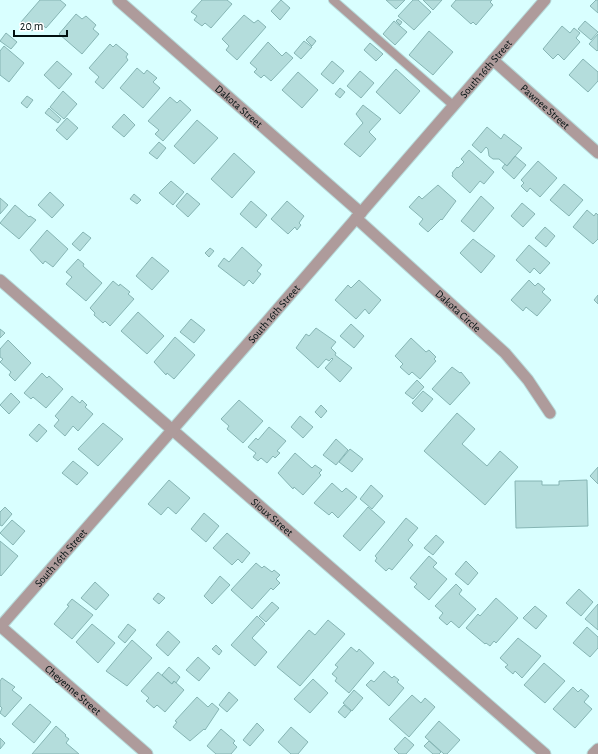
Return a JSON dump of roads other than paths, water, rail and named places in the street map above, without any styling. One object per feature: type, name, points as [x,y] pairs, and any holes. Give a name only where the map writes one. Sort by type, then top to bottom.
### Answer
[{"type":"street","name":"Dakota Street","points":[[118,0],[358,216]]},
{"type":"street","name":"South 16th Street","points":[[0,626],[545,0]]},
{"type":"street","name":"Pawnee Street","points":[[493,60],[598,154]]},
{"type":"street","name":"Dakota Circle","points":[[358,216],[505,353],[528,380],[550,413]]},
{"type":"street","name":"Sioux Street","points":[[0,280],[545,754]]},
{"type":"street","name":"Cheyenne Street","points":[[0,626],[147,754]]},
{"type":"street","points":[[593,754],[598,749]]},
{"type":"lane","points":[[333,0],[454,106]]}]
